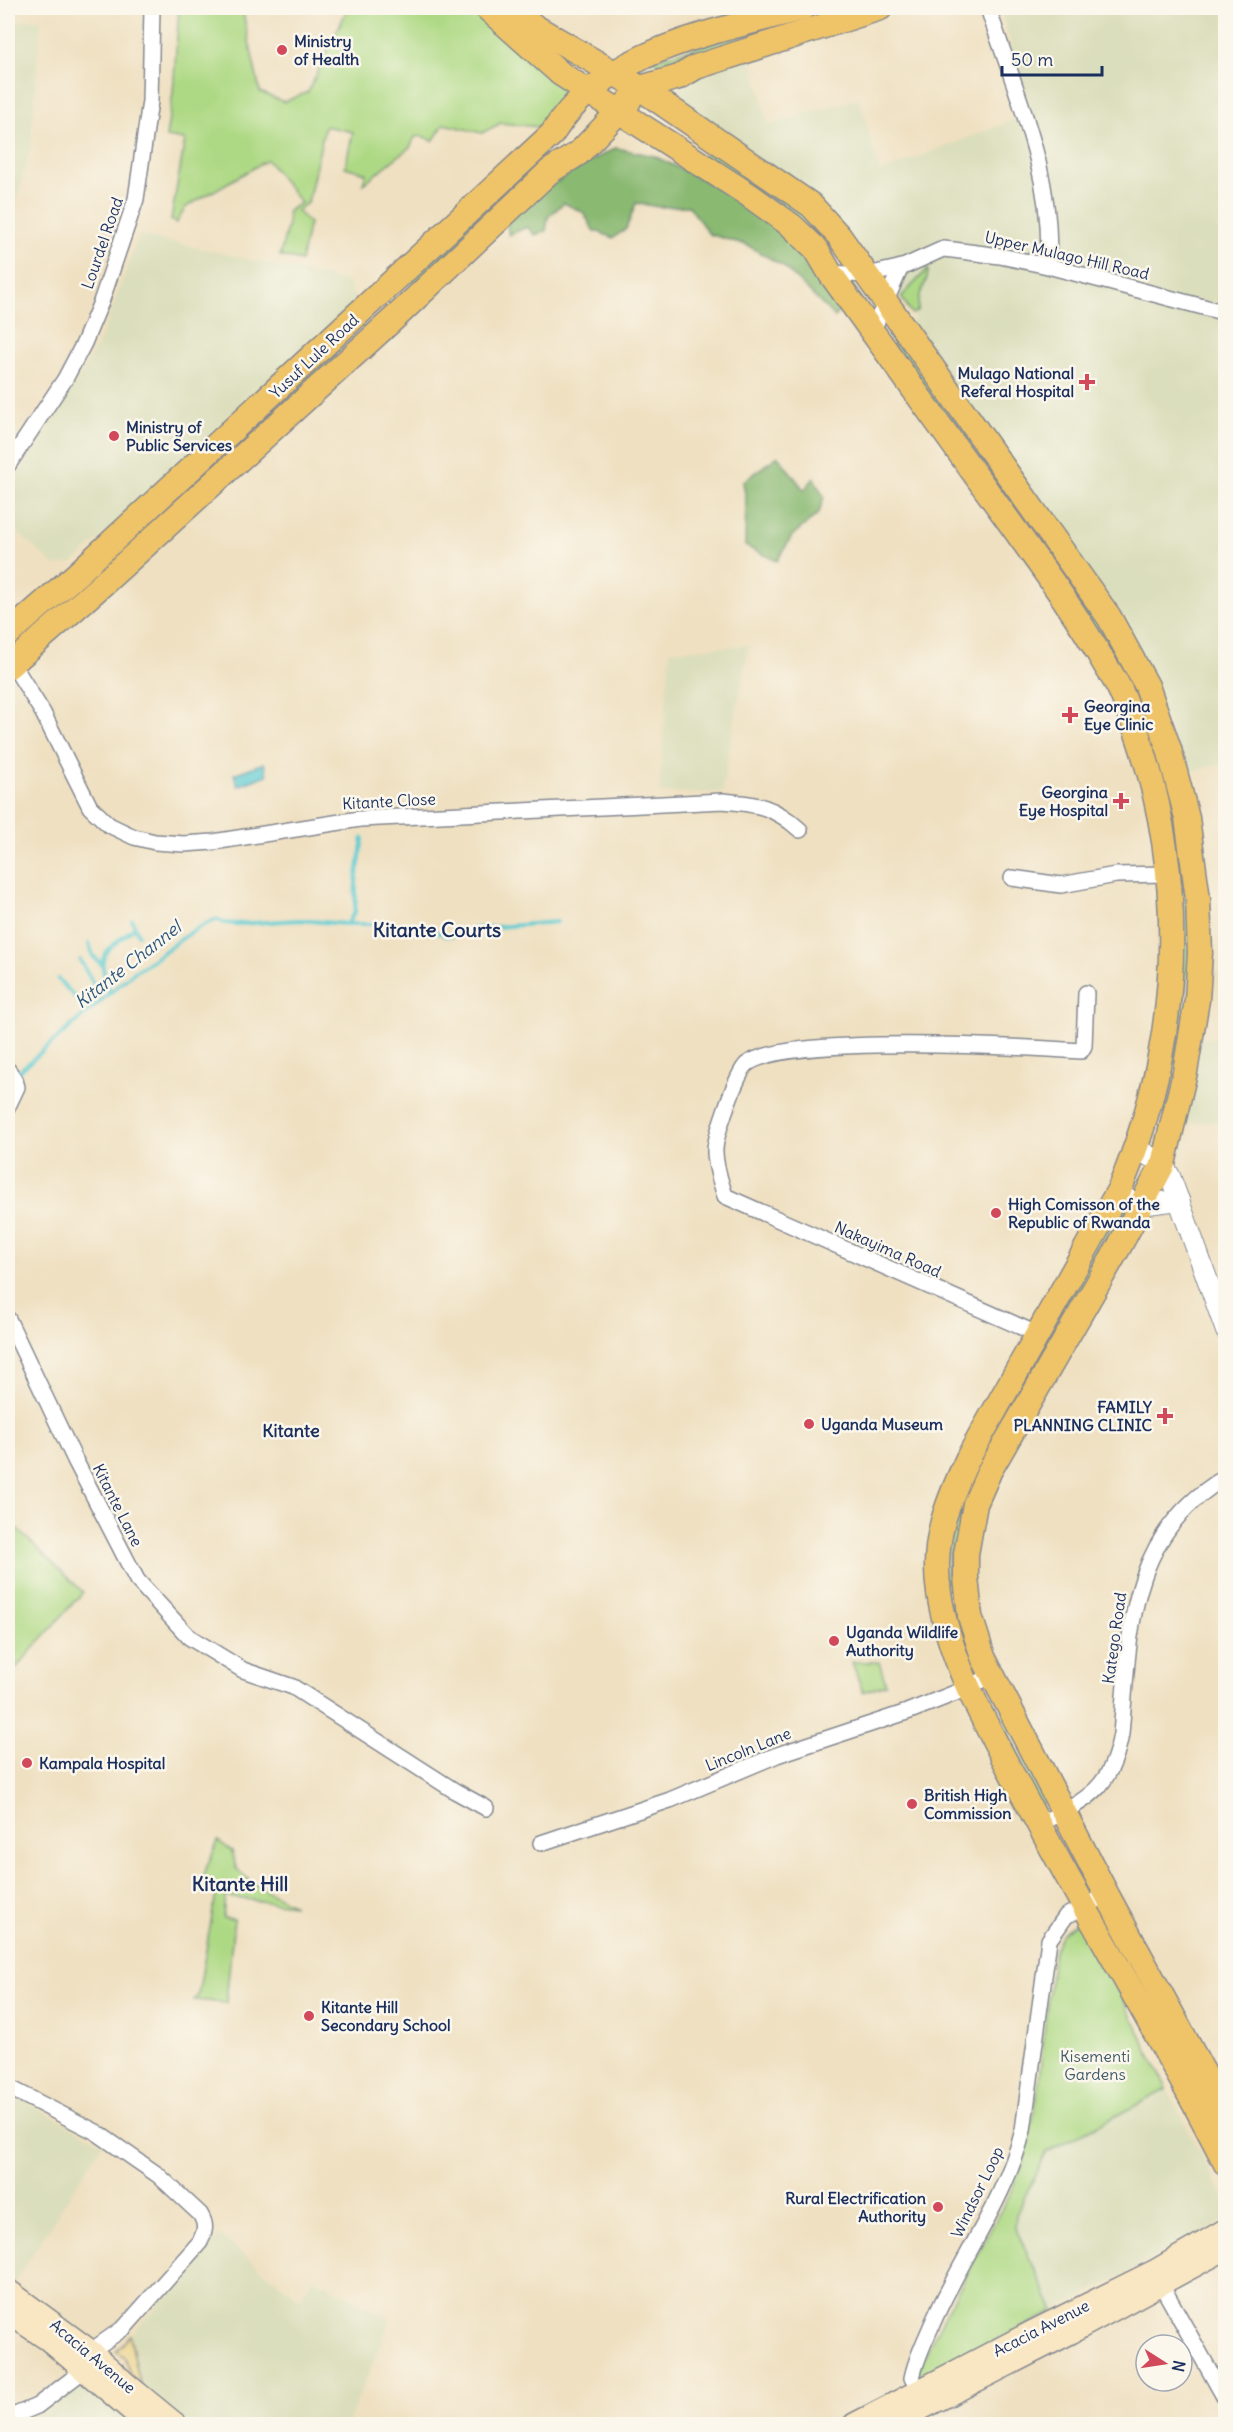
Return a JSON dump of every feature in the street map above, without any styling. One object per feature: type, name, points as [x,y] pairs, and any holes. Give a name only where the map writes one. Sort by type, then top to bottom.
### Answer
[{"type":"main road","points":[[487,8],[561,74],[749,195],[792,226],[816,249],[830,273],[1077,616],[1121,692],[1140,747],[1156,802],[1172,918],[1172,960],[1167,1023],[1153,1093],[1137,1149],[1117,1194],[968,1458],[949,1497],[941,1526],[938,1559],[939,1592],[949,1640],[968,1688],[1038,1825],[1226,2164]]},
{"type":"main road","points":[[511,8],[535,27],[640,88],[811,205],[839,236],[1109,617],[1147,686],[1169,749],[1187,818],[1198,899],[1200,953],[1197,1000],[1185,1072],[1163,1164],[1120,1245],[990,1470],[975,1504],[966,1554],[966,1577],[970,1616],[982,1657],[1107,1895],[1226,2114]]},
{"type":"main road","name":"Yusuf Lule Road","points":[[8,634],[77,574],[399,277],[552,134],[561,120],[613,72],[666,46],[803,8]]},
{"type":"main road","points":[[640,88],[679,77],[696,67],[880,8]]},
{"type":"main road","name":"Yusuf Lule Road","points":[[10,665],[95,591],[356,353],[550,171],[579,153],[640,88]]},
{"type":"main road","points":[[399,277],[416,297]]},
{"type":"main road","points":[[340,331],[356,353]]},
{"type":"main road","points":[[77,574],[95,591]]},
{"type":"main road","points":[[1077,616],[1096,599]]},
{"type":"main road","name":"Acacia Avenue","points":[[892,2424],[1158,2278],[1226,2229]]},
{"type":"main road","name":"Acacia Avenue","points":[[854,2424],[1033,2331],[1226,2249]]},
{"type":"main road","name":"Acacia Avenue","points":[[8,2290],[87,2360],[147,2424]]},
{"type":"main road","name":"Acacia Avenue","points":[[8,2313],[48,2340],[127,2384],[176,2424]]},
{"type":"street","name":"Lourdel Road","points":[[8,465],[65,379],[84,343],[133,209],[150,101],[152,8]]},
{"type":"street","points":[[988,8],[1041,174],[1048,209],[1050,237],[1048,266]]},
{"type":"street","name":"Upper Mulago Hill Road","points":[[830,273],[867,276],[901,267],[947,249],[1000,256],[1048,266],[1226,313]]},
{"type":"street","points":[[872,332],[901,267]]},
{"type":"street","name":"Kitante Close","points":[[10,665],[43,712],[90,807],[109,825],[134,837],[155,842],[184,844],[213,842],[360,819],[723,801],[757,804],[771,808],[790,820],[800,830]]},
{"type":"street","points":[[1012,878],[1061,885],[1116,875],[1167,874]]},
{"type":"street","name":"Nakayima Road","points":[[1037,1334],[725,1196],[716,1165],[716,1138],[738,1077],[745,1065],[768,1053],[821,1048],[921,1045],[1081,1051],[1084,1046],[1086,993]]},
{"type":"street","points":[[8,1070],[17,1087],[8,1106]]},
{"type":"street","points":[[1137,1149],[1163,1164],[1179,1200],[1226,1332]]},
{"type":"street","points":[[1117,1194],[1140,1204],[1179,1200]]},
{"type":"street","name":"Kitante Lane","points":[[8,1320],[75,1460],[137,1580],[189,1637],[243,1670],[293,1687],[455,1791],[486,1808]]},
{"type":"street","name":"Katego Road","points":[[1038,1825],[1098,1790],[1110,1772],[1118,1753],[1135,1604],[1153,1550],[1170,1524],[1190,1502],[1226,1476]]},
{"type":"street","name":"Lincoln Lane","points":[[541,1843],[670,1800],[777,1755],[912,1710],[968,1688],[992,1675]]},
{"type":"street","name":"Windsor Loop","points":[[919,2390],[912,2378],[915,2363],[943,2300],[1016,2159],[1023,2130],[1049,1940],[1066,1916],[1107,1895]]},
{"type":"street","points":[[8,2087],[96,2132],[158,2175],[200,2214],[205,2222],[206,2230],[200,2242],[125,2327],[37,2406],[8,2418]]},
{"type":"street","points":[[1158,2278],[1226,2400]]},
{"type":"shaded area","name":"Mulago National Referal Hospital","points":[[1000,8],[1225,8],[1225,762],[1183,774],[1165,715],[906,325],[914,319],[901,297],[855,241],[678,105],[677,90],[689,75],[751,56],[769,125],[859,98],[880,172],[1031,113]]},
{"type":"shaded area","points":[[41,20],[31,146],[8,235],[8,21]]},
{"type":"shaded area","points":[[139,235],[347,281],[357,301],[292,357],[73,563],[55,566],[8,524],[8,488],[58,414],[100,340]]},
{"type":"shaded area","points":[[749,645],[722,792],[659,793],[670,651]]},
{"type":"shaded area","points":[[1200,1036],[1225,1043],[1225,1121],[1183,1123]]},
{"type":"shaded area","points":[[1167,2089],[1225,2200],[1225,2220],[1054,2311],[1015,2227],[1016,2214],[1047,2152]]},
{"type":"shaded area","points":[[8,2093],[103,2143],[12,2286],[8,2284]]},
{"type":"shaded area","points":[[219,2235],[300,2300],[312,2277],[391,2319],[348,2424],[187,2424],[141,2389],[130,2336]]},
{"type":"shaded area","points":[[82,2386],[93,2388],[138,2424],[20,2424],[48,2411]]},
{"type":"green space","points":[[179,8],[242,8],[260,92],[284,102],[308,92],[348,8],[482,8],[555,68],[564,98],[558,114],[548,128],[501,123],[482,133],[444,124],[433,141],[422,136],[415,137],[410,147],[363,184],[366,173],[345,167],[353,132],[325,126],[308,202],[297,211],[309,223],[301,261],[280,256],[288,223],[288,211],[301,203],[267,160],[186,207],[176,223],[171,220],[185,140],[166,137],[173,93]]},
{"type":"green space","points":[[829,8],[860,8],[681,66],[658,66],[653,60]]},
{"type":"green space","points":[[703,143],[794,203],[828,233],[818,239],[705,158]]},
{"type":"green space","points":[[616,148],[654,156],[718,187],[790,232],[842,307],[835,317],[783,266],[747,245],[709,234],[689,206],[659,207],[636,203],[626,229],[613,238],[593,230],[584,213],[564,203],[548,217],[546,231],[535,235],[527,227],[509,235],[506,221],[519,210],[558,181]]},
{"type":"green space","points":[[543,154],[550,161],[418,283],[413,282],[412,275]]},
{"type":"green space","points":[[928,269],[927,279],[919,297],[918,310],[912,314],[901,297]]},
{"type":"green space","points":[[892,324],[1098,621],[1127,673],[1157,749],[1177,829],[1187,911],[1188,951],[1183,1013],[1165,1116],[1158,1098],[1171,1034],[1148,750],[892,344]]},
{"type":"green space","points":[[332,354],[337,357],[95,579],[91,573]]},
{"type":"green space","points":[[778,456],[804,490],[814,478],[824,497],[819,513],[792,536],[777,561],[745,546],[746,500],[743,482]]},
{"type":"green space","points":[[1121,1202],[1131,1209],[974,1484],[966,1652],[945,1578],[959,1496]]},
{"type":"green space","points":[[8,1520],[83,1592],[8,1677]]},
{"type":"green space","points":[[852,1662],[879,1662],[886,1684],[863,1692]]},
{"type":"green space","points":[[1000,1715],[1044,1799],[1043,1804],[1038,1806],[991,1719]]},
{"type":"green space","points":[[218,1841],[232,1851],[236,1868],[252,1883],[294,1905],[225,1897],[223,1918],[234,1919],[226,2003],[194,2000],[198,1995],[217,1888],[199,1885]]},
{"type":"green space","name":"Kisementi Gardens","points":[[1084,1919],[1167,2089],[1047,2152],[1016,2214],[1015,2227],[1054,2311],[920,2380],[918,2371],[935,2334],[1023,2165],[1037,2097],[1054,1954],[1061,1935]]},
{"type":"sand","points":[[130,2336],[141,2389],[130,2374],[124,2357],[116,2351]]},
{"type":"water","points":[[264,763],[267,775],[238,786],[234,774]]},
{"type":"waterway","points":[[347,924],[355,912],[356,881],[363,838]]},
{"type":"waterway","name":"Kitante Channel","points":[[17,1073],[134,972],[195,930],[217,919],[224,923],[236,924],[299,920],[378,924],[404,930],[440,933],[445,936],[459,935],[473,929],[557,922]]},
{"type":"waterway","points":[[132,920],[138,934]]},
{"type":"waterway","points":[[110,992],[103,969],[105,954],[134,928]]},
{"type":"waterway","points":[[89,944],[93,956],[101,964]]},
{"type":"waterway","points":[[80,960],[98,992]]},
{"type":"waterway","points":[[58,979],[75,997]]},
{"type":"place","name":"Ministry of Health","points":[[282,50]]},
{"type":"place","name":"Mulago National Referal Hospital","points":[[1087,382]]},
{"type":"place","name":"Ministry of Public Services","points":[[114,436]]},
{"type":"place","name":"Georgina Eye Clinic","points":[[1070,715]]},
{"type":"place","name":"Georgina Eye Hospital","points":[[1121,801]]},
{"type":"place","name":"High Comisson of the Republic of Rwanda","points":[[996,1213]]},
{"type":"place","name":"FAMILY PLANNING CLINIC","points":[[1165,1416]]},
{"type":"place","name":"Uganda Museum","points":[[809,1424]]},
{"type":"place","name":"Uganda Wildlife Authority","points":[[834,1641]]},
{"type":"place","name":"Kampala Hospital","points":[[27,1763]]},
{"type":"place","name":"British High Commission","points":[[912,1804]]},
{"type":"place","name":"Kitante Hill Secondary School","points":[[309,2016]]},
{"type":"place","name":"Rural Electrification Authority","points":[[938,2207]]},
{"type":"district","name":"Kitante Courts","points":[[437,930]]},
{"type":"district","name":"Kitante","points":[[291,1431]]},
{"type":"district","name":"Kitante Hill","points":[[240,1884]]}]
